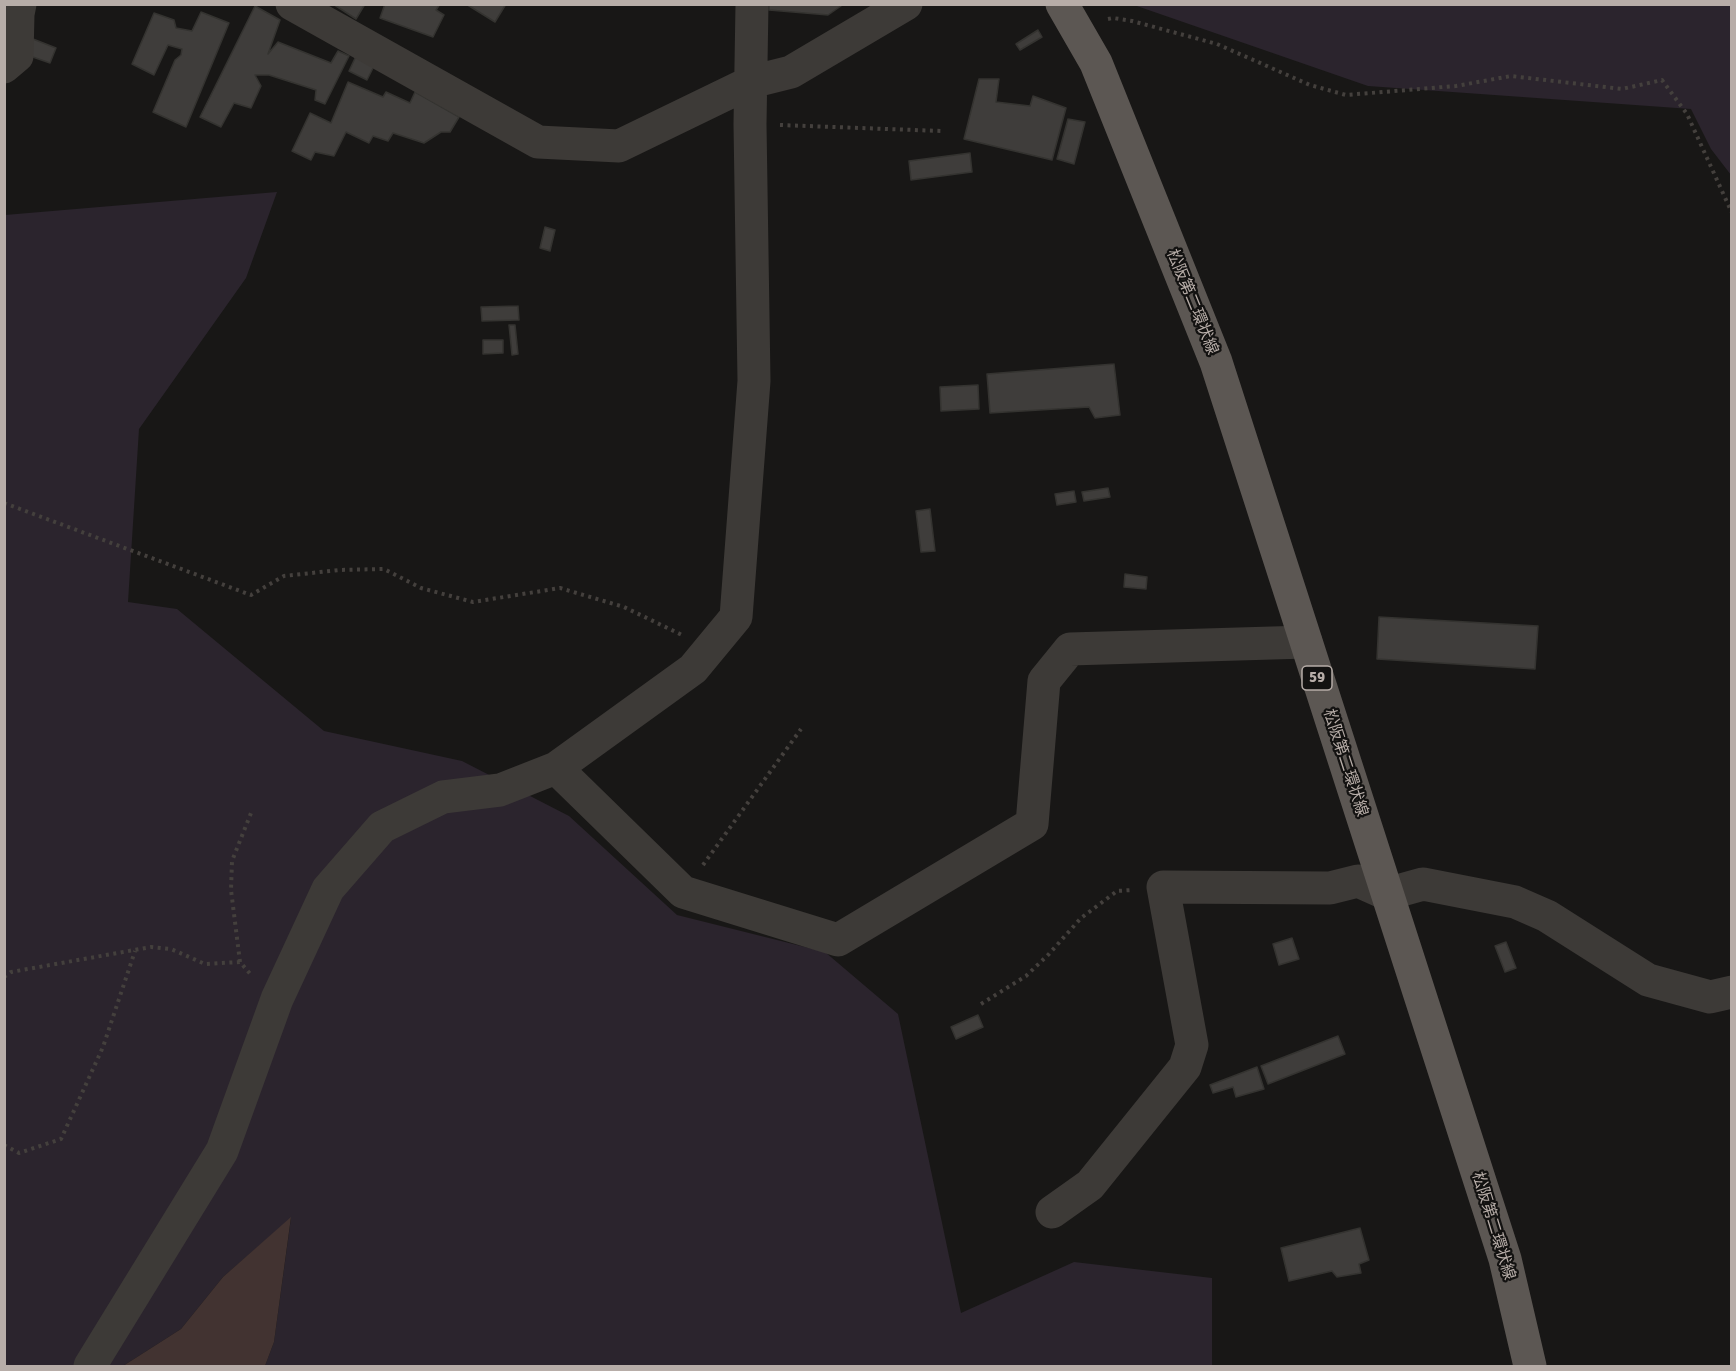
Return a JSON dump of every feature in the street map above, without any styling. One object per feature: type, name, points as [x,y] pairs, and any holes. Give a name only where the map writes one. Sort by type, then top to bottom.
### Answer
[{"type":"main road","name":"松阪第二環状線","points":[[1068,16],[1095,63],[1216,362],[1505,1259],[1530,1366]]},
{"type":"street","points":[[4,67],[17,56],[20,4]]},
{"type":"street","points":[[292,4],[538,142],[619,146],[751,82],[792,72],[906,4]]},
{"type":"street","points":[[90,1366],[222,1151],[277,999],[328,889],[382,826],[443,796],[500,790],[556,768],[693,669],[736,617],[754,381],[750,124],[752,4]]},
{"type":"street","points":[[556,768],[683,892],[838,940],[1032,824],[1044,681],[1070,649],[1306,642]]},
{"type":"street","points":[[1052,1212],[1090,1185],[1185,1067],[1192,1045],[1163,887],[1330,888],[1358,881],[1387,894],[1423,884],[1515,902],[1547,916],[1648,981],[1710,996],[1731,992]]},
{"type":"path","points":[[1068,16],[1132,21],[1216,44],[1310,85],[1346,95],[1456,86],[1511,76],[1622,89],[1662,80],[1687,114],[1731,213]]},
{"type":"path","points":[[750,124],[941,132]]},
{"type":"path","points":[[4,502],[251,595],[284,576],[339,570],[384,569],[421,588],[473,602],[560,588],[624,607],[710,648]]},
{"type":"path","points":[[683,892],[801,729]]},
{"type":"path","points":[[251,813],[232,861],[231,890],[240,962],[258,983],[277,999]]},
{"type":"path","points":[[981,1004],[1026,976],[1081,918],[1117,891],[1163,887]]},
{"type":"path","points":[[4,977],[11,972],[151,947],[171,949],[205,963],[240,962]]},
{"type":"path","points":[[4,1145],[19,1153],[61,1139],[103,1047],[135,951]]},
{"type":"shaded area","points":[[1134,5],[1731,5],[1731,175],[1711,149],[1691,109],[1368,86]]},
{"type":"shaded area","points":[[277,192],[246,278],[139,429],[128,602],[177,609],[324,731],[462,761],[569,816],[677,915],[825,952],[898,1014],[961,1313],[1074,1262],[1212,1278],[1212,1366],[265,1366],[274,1342],[291,1218],[223,1277],[181,1329],[123,1366],[5,1366],[5,215]]},
{"type":"shaded area","points":[[291,1217],[274,1342],[265,1366],[123,1366],[181,1329],[223,1277]]},
{"type":"building","points":[[333,4],[365,4],[356,19]]},
{"type":"building","points":[[385,4],[440,4],[436,10],[444,15],[433,37],[380,18]]},
{"type":"building","points":[[466,4],[506,4],[495,22]]},
{"type":"building","points":[[769,4],[842,4],[828,15],[769,10]]},
{"type":"building","points":[[255,6],[280,20],[268,54],[278,42],[331,63],[338,51],[349,56],[325,104],[315,100],[316,90],[269,75],[255,75],[261,86],[251,108],[234,103],[221,127],[200,117]]},
{"type":"building","points":[[201,12],[229,23],[186,127],[153,112],[182,49],[168,45],[154,75],[132,64],[154,13],[174,20],[176,28],[192,31]]},
{"type":"building","points":[[1038,30],[1042,37],[1020,50],[1016,44]]},
{"type":"building","points":[[33,39],[56,48],[50,63],[27,55]]},
{"type":"building","points":[[357,54],[375,64],[367,80],[349,71]]},
{"type":"building","points":[[979,79],[999,79],[996,102],[1030,106],[1033,96],[1066,108],[1052,160],[964,139]]},
{"type":"building","points":[[348,82],[383,97],[386,92],[410,103],[415,92],[459,117],[450,132],[441,132],[424,143],[393,133],[388,141],[373,136],[369,143],[346,132],[334,156],[315,152],[311,160],[292,151],[310,113],[331,123]]},
{"type":"building","points":[[1068,119],[1085,122],[1074,164],[1057,159]]},
{"type":"building","points":[[970,153],[972,172],[911,180],[909,161]]},
{"type":"building","points":[[545,227],[555,230],[550,251],[540,248]]},
{"type":"building","points":[[518,306],[519,320],[482,321],[481,307]]},
{"type":"building","points":[[509,325],[515,325],[518,354],[512,355]]},
{"type":"building","points":[[483,340],[503,340],[503,353],[483,354]]},
{"type":"building","points":[[1114,364],[1120,415],[1095,418],[1089,407],[990,413],[987,374]]},
{"type":"building","points":[[978,385],[979,409],[941,411],[940,387]]},
{"type":"building","points":[[1108,488],[1110,497],[1084,501],[1082,492]]},
{"type":"building","points":[[1074,491],[1076,502],[1057,505],[1055,494]]},
{"type":"building","points":[[930,509],[935,551],[921,552],[916,511]]},
{"type":"building","points":[[1125,574],[1147,577],[1146,589],[1124,587]]},
{"type":"building","points":[[1379,617],[1538,626],[1535,669],[1377,659]]},
{"type":"building","points":[[1292,938],[1299,959],[1279,965],[1273,944]]},
{"type":"building","points":[[1506,942],[1516,968],[1505,972],[1495,946]]},
{"type":"building","points":[[978,1015],[983,1027],[956,1039],[951,1027]]},
{"type":"building","points":[[1338,1036],[1345,1054],[1268,1084],[1261,1066]]},
{"type":"building","points":[[1257,1067],[1264,1089],[1236,1097],[1233,1087],[1213,1093],[1210,1085]]},
{"type":"building","points":[[1360,1228],[1369,1260],[1359,1264],[1361,1273],[1337,1277],[1332,1271],[1289,1281],[1281,1248]]}]
